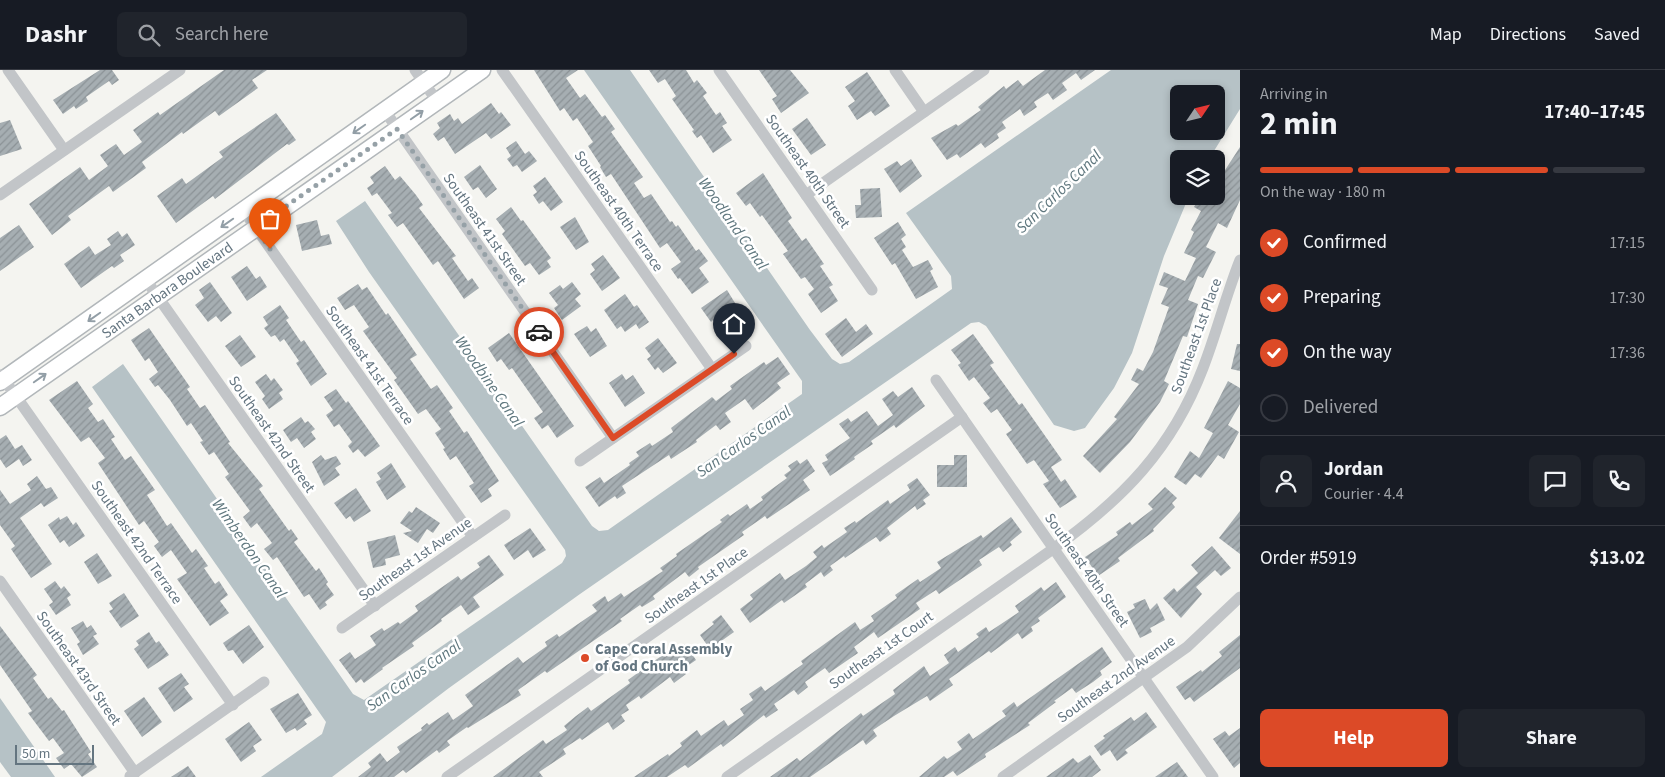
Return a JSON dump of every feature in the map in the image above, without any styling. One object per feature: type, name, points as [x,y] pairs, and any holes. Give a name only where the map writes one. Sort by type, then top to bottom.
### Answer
[{"type":"main road","name":"Santa Barbara Boulevard","points":[[1,378],[146,280],[384,110],[420,76],[442,70]]},
{"type":"main road","name":"Santa Barbara Boulevard","points":[[0,407],[482,70]]},
{"type":"street","points":[[8,70],[64,150]]},
{"type":"street","points":[[0,195],[180,70]]},
{"type":"street","name":"Southeast 40th Terrace","points":[[502,70],[712,370]]},
{"type":"street","name":"Southeast 40th Street","points":[[720,70],[872,290]]},
{"type":"street","points":[[895,70],[924,112]]},
{"type":"street","points":[[806,195],[984,70]]},
{"type":"street","points":[[420,76],[437,101]]},
{"type":"street","name":"Southeast 41st Street","points":[[384,110],[613,438]]},
{"type":"street","name":"Southeast 41st Terrace","points":[[244,210],[473,537]]},
{"type":"street","name":"Southeast 1st Place","points":[[1054,549],[1106,509],[1134,482],[1160,450],[1182,413],[1204,367],[1240,260]]},
{"type":"street","name":"Southeast 42nd Street","points":[[146,280],[374,606]]},
{"type":"street","points":[[580,461],[746,346]]},
{"type":"street","name":"Southeast 42nd Terrace","points":[[1,378],[16,395],[232,705]]},
{"type":"street","name":"Southeast 40th Street","points":[[936,380],[1213,777]]},
{"type":"street","name":"Southeast 1st Place","points":[[447,777],[962,417]]},
{"type":"street","name":"Southeast 1st Avenue","points":[[342,628],[505,515]]},
{"type":"street","name":"Southeast 1st Court","points":[[727,777],[1054,549]]},
{"type":"street","name":"Southeast 43rd Street","points":[[0,581],[132,775]]},
{"type":"street","name":"Southeast 2nd Avenue","points":[[1003,777],[1145,679],[1209,629],[1240,598]]},
{"type":"street","points":[[132,775],[264,682]]},
{"type":"water","points":[[584,70],[630,70],[810,330],[832,359],[840,364],[849,362],[952,289],[951,276],[906,213],[1111,70],[1240,70],[1240,109],[1225,133],[1225,85],[1170,85],[1170,140],[1221,140],[1215,150],[1170,150],[1170,205],[1185,205],[1164,256],[1132,353],[1114,388],[1085,428],[1074,431],[1054,425],[986,326],[979,322],[971,323],[580,594],[449,688],[332,777],[261,777],[322,734],[326,722],[92,387],[123,364],[353,694],[364,700],[562,563],[566,556],[565,550],[369,272],[336,221],[365,201],[592,526],[599,531],[608,530],[802,394],[802,381]]},
{"type":"water","points":[[0,698],[55,777],[11,777],[0,762]]},
{"type":"building","points":[[100,70],[112,70],[119,80],[112,85],[109,81],[86,97],[88,101],[76,109],[74,106],[63,114],[53,100]]},
{"type":"building","points":[[224,70],[267,70],[252,80],[258,88],[219,116],[215,111],[183,134],[182,132],[142,162],[146,168],[113,192],[109,186],[68,216],[71,220],[52,235],[29,204],[80,167],[89,180],[108,166],[100,155],[116,144],[124,155],[142,142],[133,130],[158,112],[160,115]]},
{"type":"building","points":[[534,70],[578,70],[566,78],[580,98],[585,94],[602,117],[605,115],[615,129],[611,132],[643,177],[634,183],[644,198],[651,194],[670,222],[672,221],[676,227],[678,225],[696,251],[699,249],[708,261],[699,268],[709,282],[692,294],[680,278],[678,279],[671,269],[681,262],[667,243],[660,248],[611,174],[606,177],[588,146],[593,142],[577,118],[573,121],[564,108],[560,111]]},
{"type":"building","points":[[649,70],[686,70],[694,83],[697,80],[707,93],[703,96],[716,115],[720,112],[727,123],[722,126],[732,140],[713,153],[701,135],[697,138],[692,131],[694,130],[672,99],[676,96],[665,79],[658,83]]},
{"type":"building","points":[[759,70],[790,70],[809,93],[781,113],[772,99],[777,96]]},
{"type":"building","points":[[1045,70],[1095,70],[1081,80],[1076,73],[1062,83],[1067,90],[1053,100],[1048,93],[1034,102],[1037,107],[1024,116],[1020,109],[1002,122],[1006,128],[997,134],[999,138],[985,148],[981,143],[960,158],[957,154],[947,160],[931,138],[956,124],[958,126],[981,110],[978,107],[1004,86],[1006,89],[1018,80],[1023,86]]},
{"type":"building","points":[[867,72],[890,106],[875,116],[871,111],[857,120],[848,106],[855,101],[845,87]]},
{"type":"building","points":[[491,103],[511,125],[491,139],[486,133],[455,154],[444,137],[438,141],[433,134],[440,128],[437,123],[450,114],[454,121],[458,118],[462,124]]},
{"type":"building","points":[[276,113],[296,140],[289,145],[287,144],[215,199],[213,196],[176,223],[157,196],[182,178],[186,184],[223,157],[219,152]]},
{"type":"building","points":[[807,118],[826,145],[811,155],[792,129]]},
{"type":"building","points":[[10,120],[22,149],[0,156],[0,123]]},
{"type":"building","points":[[516,141],[525,154],[529,151],[537,161],[522,172],[517,165],[513,167],[507,159],[511,156],[506,148]]},
{"type":"building","points":[[1240,147],[1240,200],[1227,228],[1218,223],[1206,247],[1216,252],[1203,278],[1198,276],[1188,300],[1198,304],[1187,337],[1183,336],[1164,381],[1169,384],[1160,402],[1130,442],[1100,473],[1083,456],[1117,419],[1114,417],[1139,384],[1131,380],[1137,368],[1143,371],[1153,352],[1169,307],[1161,304],[1168,288],[1159,285],[1164,272],[1185,281],[1196,258],[1184,253],[1194,232],[1191,230],[1201,211],[1194,207],[1195,205],[1225,205],[1225,170]]},
{"type":"building","points":[[911,159],[922,176],[900,193],[884,169],[897,161],[901,166]]},
{"type":"building","points":[[480,165],[497,189],[486,198],[478,187],[473,190],[464,177]]},
{"type":"building","points":[[385,166],[395,180],[400,176],[416,195],[423,205],[419,208],[456,256],[452,258],[468,281],[472,278],[479,288],[464,299],[438,261],[433,265],[403,223],[397,227],[388,215],[392,213],[377,193],[372,196],[367,188],[374,183],[370,177]]},
{"type":"building","points":[[763,173],[792,218],[788,221],[802,241],[806,238],[824,264],[820,266],[833,285],[829,287],[838,301],[821,313],[808,294],[814,289],[805,277],[801,279],[783,254],[788,251],[762,215],[760,217],[750,203],[746,206],[736,193]]},
{"type":"building","points":[[545,177],[563,202],[551,211],[543,201],[539,204],[533,195],[537,192],[533,186]]},
{"type":"building","points":[[880,188],[882,217],[856,218],[855,205],[861,205],[860,189]]},
{"type":"building","points":[[511,207],[551,258],[547,261],[551,267],[539,275],[530,263],[525,266],[502,234],[505,231],[496,219]]},
{"type":"building","points":[[575,217],[589,242],[576,250],[560,227]]},
{"type":"building","points":[[317,220],[321,236],[329,234],[332,244],[302,251],[296,225]]},
{"type":"building","points":[[898,222],[906,235],[901,239],[906,247],[902,250],[913,267],[928,260],[933,269],[930,271],[938,287],[916,299],[895,263],[892,265],[874,238]]},
{"type":"building","points":[[19,225],[34,247],[0,271],[0,238]]},
{"type":"building","points":[[118,231],[122,237],[127,233],[135,245],[120,255],[124,261],[114,268],[112,266],[81,288],[64,264],[89,246],[95,255],[111,245],[107,239]]},
{"type":"building","points":[[603,255],[620,278],[602,291],[590,274],[595,270],[591,264]]},
{"type":"building","points":[[247,266],[256,279],[260,276],[267,287],[247,301],[231,277]]},
{"type":"building","points":[[210,282],[232,313],[221,322],[216,316],[208,322],[195,305],[204,298],[199,290]]},
{"type":"building","points":[[572,282],[581,294],[575,299],[581,306],[562,320],[554,308],[558,305],[549,293],[560,285],[563,289]]},
{"type":"building","points":[[358,284],[362,290],[367,287],[386,315],[388,313],[417,355],[410,359],[431,389],[437,385],[453,408],[449,411],[464,433],[467,431],[499,481],[488,489],[492,496],[481,503],[469,486],[474,483],[456,456],[450,460],[443,449],[445,448],[435,433],[441,429],[426,409],[418,414],[394,380],[397,378],[363,331],[369,327],[354,305],[345,310],[337,298]]},
{"type":"building","points":[[727,290],[735,303],[729,307],[738,320],[721,331],[713,320],[711,322],[701,308]]},
{"type":"building","points":[[625,294],[634,307],[637,305],[649,322],[639,329],[636,324],[625,332],[621,326],[617,329],[604,310]]},
{"type":"building","points":[[280,305],[289,318],[286,320],[301,342],[304,340],[327,374],[311,386],[296,363],[299,361],[284,339],[280,342],[275,335],[271,337],[264,328],[268,325],[263,317]]},
{"type":"building","points":[[846,318],[856,332],[866,324],[873,334],[842,357],[825,334]]},
{"type":"building","points":[[587,326],[591,332],[596,328],[607,346],[590,357],[574,334]]},
{"type":"building","points":[[149,328],[190,387],[187,389],[200,408],[205,405],[230,442],[228,443],[263,486],[259,489],[289,531],[291,529],[298,539],[294,542],[316,571],[319,568],[328,582],[326,584],[334,595],[325,602],[327,605],[320,610],[309,594],[304,597],[277,557],[273,560],[264,549],[272,543],[257,523],[251,528],[243,517],[250,511],[225,477],[229,474],[214,452],[209,455],[200,442],[203,441],[191,423],[187,426],[158,385],[155,387],[149,379],[158,372],[149,358],[145,361],[131,340]]},
{"type":"building","points":[[509,333],[574,426],[557,438],[548,425],[542,429],[534,418],[543,412],[512,368],[509,370],[501,359],[497,362],[488,348]]},
{"type":"building","points":[[973,334],[994,363],[990,365],[1019,405],[1022,403],[1062,460],[1051,467],[1061,482],[1065,479],[1077,497],[1060,508],[1043,484],[1049,481],[1034,460],[1027,464],[1006,434],[1012,430],[997,409],[991,413],[983,403],[990,398],[974,377],[969,381],[958,365],[961,363],[951,350]]},
{"type":"building","points":[[240,335],[256,357],[241,367],[225,346]]},
{"type":"building","points":[[658,338],[677,363],[663,373],[658,367],[655,370],[647,359],[651,356],[645,348]]},
{"type":"building","points":[[1237,344],[1240,344],[1240,371],[1231,369]]},
{"type":"building","points":[[778,357],[790,374],[777,383],[781,388],[753,410],[745,399],[725,413],[731,422],[720,430],[716,425],[696,440],[697,442],[671,459],[669,455],[622,486],[626,493],[617,499],[615,496],[599,507],[585,487],[600,477],[604,483],[630,465],[629,463],[639,456],[636,452],[650,443],[652,446],[673,432],[671,428],[712,397],[716,401],[732,389],[730,386],[744,376],[764,362],[766,365]]},
{"type":"building","points":[[266,374],[271,381],[274,378],[283,390],[279,393],[283,399],[269,409],[262,399],[265,396],[255,382]]},
{"type":"building","points":[[622,374],[626,380],[633,375],[645,393],[625,407],[609,383]]},
{"type":"building","points":[[77,381],[93,404],[88,408],[98,422],[103,419],[115,437],[111,439],[125,460],[131,456],[155,490],[147,495],[167,526],[171,523],[192,553],[196,549],[208,566],[204,568],[215,584],[219,581],[228,595],[220,601],[229,613],[210,626],[177,579],[187,573],[171,550],[162,557],[154,546],[159,542],[144,521],[139,525],[98,463],[105,458],[89,437],[81,442],[49,400]]},
{"type":"building","points":[[1228,381],[1240,388],[1240,404],[1228,425],[1239,432],[1224,459],[1218,455],[1201,478],[1195,474],[1186,485],[1174,477],[1190,451],[1199,458],[1213,433],[1204,428]]},
{"type":"building","points":[[912,387],[925,406],[896,428],[894,425],[871,441],[873,444],[830,476],[822,463],[828,460],[825,455],[850,438],[839,424],[848,418],[851,422],[867,411],[878,426],[893,415],[882,399],[893,391],[898,397]]},
{"type":"building","points":[[336,389],[346,403],[348,401],[380,446],[365,457],[358,449],[353,453],[348,446],[352,442],[339,424],[334,427],[326,415],[333,410],[324,397]]},
{"type":"building","points":[[301,417],[305,423],[308,421],[315,429],[311,432],[316,439],[304,448],[297,438],[291,442],[283,430]]},
{"type":"building","points":[[6,435],[15,449],[22,445],[32,460],[23,466],[19,459],[6,468],[0,459],[0,439]]},
{"type":"building","points":[[321,455],[325,460],[336,456],[341,464],[335,468],[340,475],[324,486],[312,462]]},
{"type":"building","points":[[954,455],[967,455],[967,487],[937,487],[937,465],[954,465]]},
{"type":"building","points":[[807,459],[815,471],[803,480],[810,490],[767,519],[765,516],[742,532],[744,535],[698,567],[699,569],[689,577],[685,572],[653,596],[655,599],[642,607],[640,605],[620,619],[622,621],[547,673],[545,671],[518,690],[521,695],[467,727],[447,741],[450,745],[439,753],[437,750],[406,773],[403,770],[394,777],[358,777],[371,767],[368,763],[380,753],[387,762],[400,752],[397,747],[422,730],[421,728],[427,723],[429,725],[448,712],[453,720],[473,706],[465,695],[518,657],[523,663],[547,646],[545,642],[557,634],[559,637],[597,611],[592,605],[605,596],[608,602],[621,593],[624,597],[663,571],[660,568],[677,556],[676,554],[722,522],[720,520],[728,514],[730,516],[747,504],[750,509],[763,500],[761,497],[787,478],[784,475],[791,470],[788,466],[797,460],[800,464]]},
{"type":"building","points":[[391,463],[406,487],[387,500],[376,482],[381,479],[377,473]]},
{"type":"building","points":[[37,476],[46,489],[51,487],[58,498],[44,507],[41,503],[20,518],[52,564],[31,578],[11,549],[15,546],[0,525],[0,490],[10,504],[31,490],[27,484]]},
{"type":"building","points":[[917,478],[930,495],[923,500],[926,504],[917,510],[915,506],[887,528],[891,534],[880,542],[876,537],[845,558],[844,556],[830,566],[833,570],[824,577],[821,572],[805,584],[807,587],[784,603],[782,600],[750,623],[740,609],[753,599],[750,595],[780,573],[785,580],[806,566],[817,557],[813,552],[822,545],[824,548],[847,532],[844,528],[855,521],[856,523],[888,500],[890,504],[910,490],[907,485]]},
{"type":"building","points":[[1165,487],[1177,498],[1172,503],[1175,507],[1153,529],[1154,531],[1118,558],[1120,561],[1098,576],[1085,557],[1118,535],[1116,532],[1130,522],[1132,525],[1153,509],[1148,504]]},
{"type":"building","points":[[356,488],[371,511],[354,522],[350,516],[346,519],[334,503]]},
{"type":"building","points":[[416,507],[440,523],[433,533],[427,529],[418,543],[403,533],[412,531],[400,523],[409,511],[412,513]]},
{"type":"building","points":[[1240,511],[1240,554],[1219,538]]},
{"type":"building","points":[[67,516],[73,525],[76,522],[85,536],[69,547],[64,540],[60,543],[48,525],[59,517],[60,520]]},
{"type":"building","points":[[1011,517],[1022,532],[1010,542],[1012,545],[1003,552],[999,547],[979,560],[982,565],[939,594],[936,590],[916,603],[920,609],[878,638],[874,632],[854,647],[858,653],[829,673],[825,668],[805,682],[808,687],[798,695],[794,690],[774,704],[778,710],[766,718],[764,715],[723,747],[721,744],[688,768],[685,765],[667,777],[634,777],[668,754],[669,756],[682,746],[680,743],[697,730],[701,736],[724,720],[728,726],[744,715],[740,709],[753,700],[749,694],[761,686],[765,691],[803,664],[801,661],[855,622],[860,630],[874,621],[871,616],[897,598],[895,595],[918,579],[920,582],[941,568],[937,562],[981,535],[983,538]]},
{"type":"building","points":[[530,528],[546,550],[533,558],[528,550],[514,560],[504,545]]},
{"type":"building","points":[[395,535],[400,555],[385,559],[386,565],[373,568],[367,542]]},
{"type":"building","points":[[1212,546],[1231,568],[1221,576],[1215,570],[1196,587],[1202,594],[1181,618],[1163,598],[1174,588],[1177,592],[1198,573],[1191,565]]},
{"type":"building","points":[[97,553],[112,576],[98,584],[84,562]]},
{"type":"building","points":[[489,555],[504,575],[473,597],[480,607],[468,615],[461,605],[412,643],[414,646],[364,683],[361,679],[356,683],[339,660],[350,652],[355,659],[376,645],[370,636],[382,628],[384,631],[398,622],[400,624],[418,611],[415,606],[458,576],[461,580],[480,567],[477,563]]},
{"type":"building","points":[[55,581],[61,589],[64,586],[71,595],[67,598],[71,605],[56,615],[49,605],[53,602],[44,589]]},
{"type":"building","points":[[1056,582],[1066,597],[1038,618],[1040,621],[1031,627],[1033,631],[1022,639],[1018,633],[991,653],[989,651],[949,679],[953,685],[930,701],[927,696],[894,716],[873,730],[877,736],[866,745],[863,740],[810,777],[770,777],[797,758],[800,761],[861,713],[863,716],[895,694],[893,690],[924,666],[930,676],[949,663],[944,655],[955,647],[958,652],[979,637],[976,634],[986,627],[989,632],[1019,612],[1015,606],[1041,587],[1044,591]]},
{"type":"building","points":[[124,593],[139,616],[121,628],[109,611],[113,609],[109,603]]},
{"type":"building","points":[[1145,599],[1150,610],[1157,603],[1165,620],[1150,628],[1152,632],[1140,638],[1127,612],[1135,608],[1133,604]]},
{"type":"building","points":[[721,615],[734,632],[710,649],[700,635],[714,624],[712,622]]},
{"type":"building","points":[[83,621],[87,628],[91,625],[97,634],[93,636],[99,644],[83,655],[77,644],[80,642],[71,628]]},
{"type":"building","points":[[249,625],[264,647],[243,664],[233,650],[228,651],[223,643]]},
{"type":"building","points":[[0,626],[37,675],[33,678],[48,699],[51,697],[62,711],[64,710],[91,752],[88,754],[97,767],[82,777],[71,764],[64,769],[56,758],[64,753],[53,738],[49,741],[28,713],[32,711],[0,665]]},
{"type":"building","points":[[149,632],[156,643],[159,641],[169,655],[148,669],[134,649],[139,645],[136,641]]},
{"type":"building","points":[[1240,635],[1240,668],[1194,702],[1190,697],[1185,700],[1176,687],[1201,670],[1202,672],[1222,656],[1219,652]]},
{"type":"building","points":[[685,644],[696,660],[683,669],[686,674],[674,683],[670,677],[641,699],[639,696],[626,705],[629,710],[621,715],[625,721],[613,730],[608,722],[582,740],[580,738],[563,749],[566,754],[539,772],[543,777],[493,777],[543,740],[546,744],[567,730],[564,726],[576,716],[588,707],[591,711],[630,683],[628,680],[670,650],[672,653]]},
{"type":"building","points":[[1102,647],[1112,662],[1100,671],[1102,675],[1093,682],[1076,693],[1072,688],[1028,723],[1030,725],[985,754],[986,757],[957,776],[953,771],[944,777],[919,777],[944,756],[947,759],[962,749],[957,742],[969,733],[973,739],[1006,716],[1002,711],[1014,702],[1017,707]]},
{"type":"building","points":[[181,673],[189,684],[184,687],[193,699],[174,712],[158,688]]},
{"type":"building","points":[[298,693],[312,715],[304,720],[307,724],[297,731],[295,728],[286,733],[270,709]]},
{"type":"building","points":[[144,697],[162,722],[142,737],[124,711]]},
{"type":"building","points":[[1146,712],[1157,727],[1125,750],[1128,753],[1117,761],[1110,750],[1101,756],[1094,746],[1105,738],[1103,736],[1131,717],[1134,721]]},
{"type":"building","points":[[249,722],[262,740],[253,746],[256,751],[241,762],[225,739]]},
{"type":"building","points":[[1240,728],[1240,763],[1234,768],[1213,739],[1225,731],[1229,736]]},
{"type":"building","points":[[1090,755],[1101,770],[1092,777],[1046,777],[1073,758],[1078,763]]},
{"type":"building","points":[[1177,762],[1188,777],[1155,777]]},
{"type":"building","points":[[188,766],[196,777],[171,777]]},
{"type":"way so far","points":[[270,249],[256,227],[397,129],[539,332]]},
{"type":"place","name":"Cape Coral Assembly of God Church","points":[[585,658]]},
{"type":"route","points":[[539,332],[613,438],[734,354]]},
{"type":"water label","name":"San Carlos Canal","points":[[1058,191]]},
{"type":"water label","name":"Woodland Canal","points":[[734,223]]},
{"type":"water label","name":"Woodbine Canal","points":[[490,381]]},
{"type":"water label","name":"San Carlos Canal","points":[[743,441]]},
{"type":"water label","name":"Wimberdon Canal","points":[[250,548]]},
{"type":"water label","name":"San Carlos Canal","points":[[413,675]]}]
